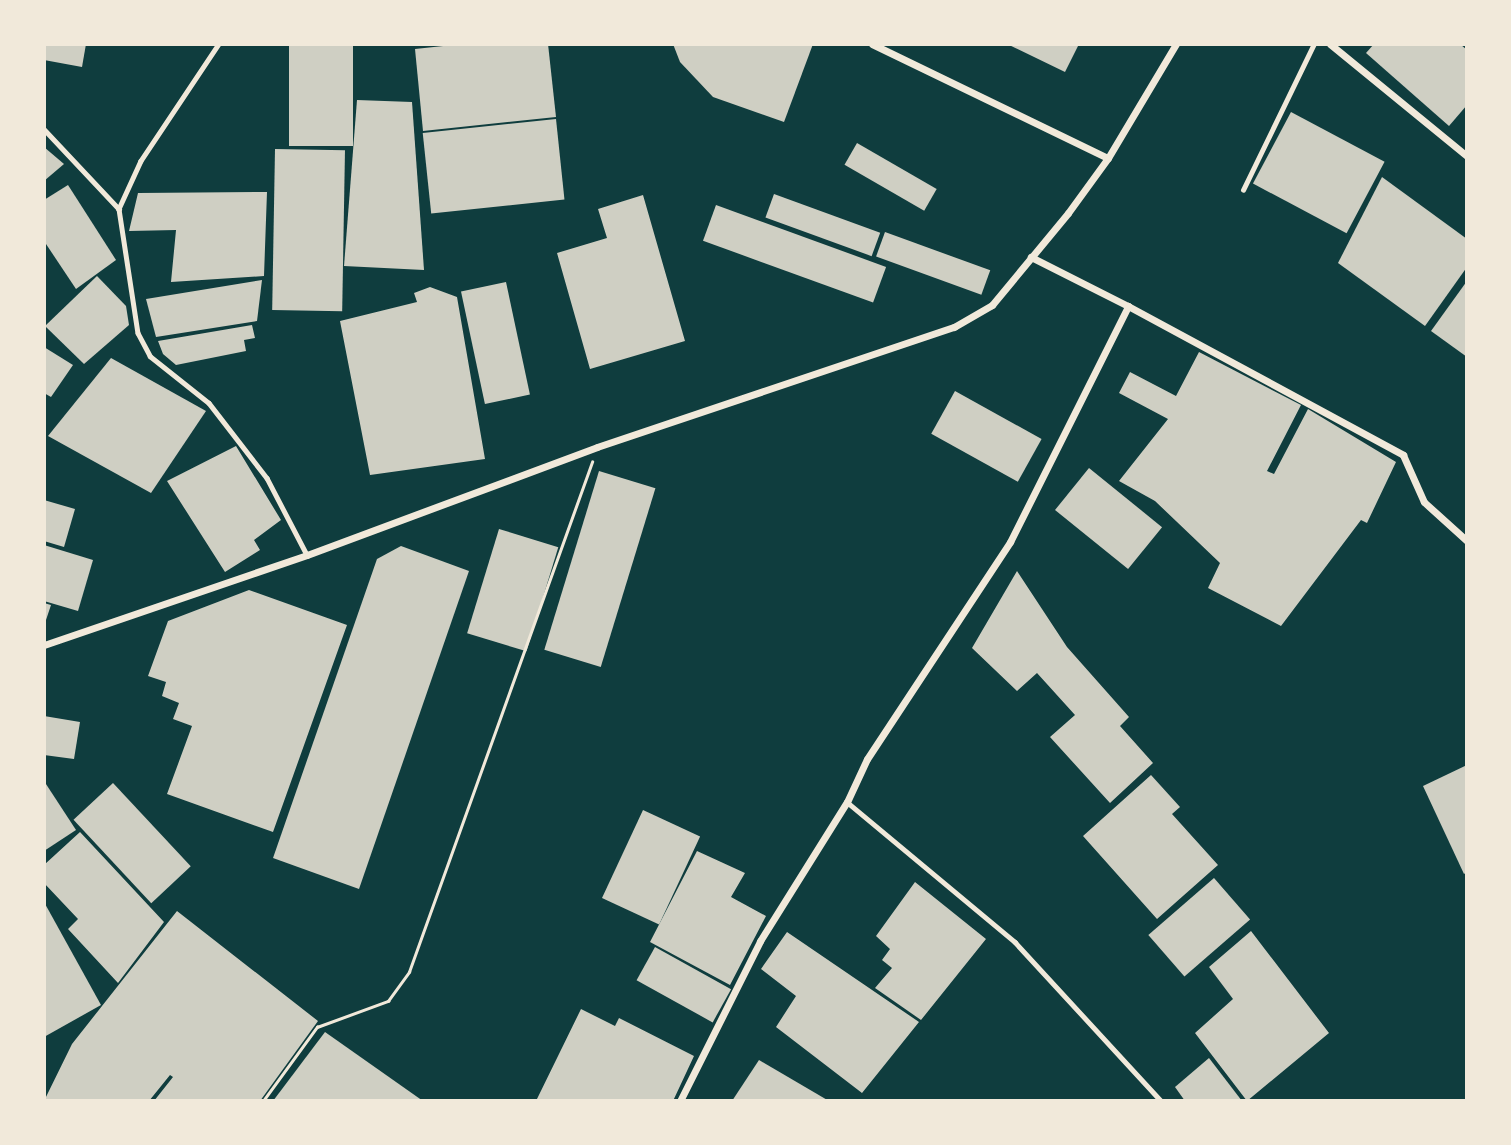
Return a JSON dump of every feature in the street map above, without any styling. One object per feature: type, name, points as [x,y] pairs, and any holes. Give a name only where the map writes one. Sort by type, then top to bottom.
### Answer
[{"type":"street","points":[[872,44],[1108,158]]},
{"type":"street","points":[[44,645],[307,555],[597,447],[954,327],[992,304],[1031,257],[1108,158],[1176,44]]},
{"type":"street","points":[[1331,44],[1467,156]]},
{"type":"street","points":[[1031,257],[1128,306],[1403,455],[1424,502],[1467,541]]},
{"type":"street","points":[[680,1101],[760,941],[847,802],[867,759],[1010,542],[1128,306]]},
{"type":"lane","points":[[219,44],[141,161],[119,208],[138,333],[150,356],[209,403],[267,478],[307,555]]},
{"type":"lane","points":[[1243,190],[1314,44]]},
{"type":"lane","points":[[44,129],[119,208]]},
{"type":"lane","points":[[847,802],[1015,942],[1161,1101]]},
{"type":"path","points":[[263,1101],[317,1027],[388,1001],[410,972],[597,447]]},
{"type":"building","points":[[44,44],[86,44],[82,67],[44,60]]},
{"type":"building","points":[[289,44],[353,44],[353,146],[289,146]]},
{"type":"building","points":[[462,44],[548,44],[556,117],[423,131],[415,49]]},
{"type":"building","points":[[673,44],[813,44],[784,122],[713,97],[680,62]]},
{"type":"building","points":[[1007,44],[1079,44],[1065,72]]},
{"type":"building","points":[[1374,44],[1460,44],[1467,50],[1467,105],[1449,126],[1366,53]]},
{"type":"building","points":[[357,100],[412,102],[424,270],[344,266]]},
{"type":"building","points":[[1291,112],[1385,162],[1347,233],[1253,184]]},
{"type":"building","points":[[556,119],[564,200],[431,214],[423,133]]},
{"type":"building","points":[[857,143],[937,189],[924,211],[844,165]]},
{"type":"building","points":[[44,147],[64,164],[44,181]]},
{"type":"building","points":[[275,149],[345,150],[342,311],[272,310]]},
{"type":"building","points":[[1382,177],[1467,239],[1467,267],[1425,326],[1338,263]]},
{"type":"building","points":[[68,185],[116,260],[76,289],[44,241],[44,200]]},
{"type":"building","points":[[267,192],[264,276],[171,282],[176,230],[129,231],[138,193]]},
{"type":"building","points":[[774,194],[880,233],[872,256],[765,217]]},
{"type":"building","points":[[643,195],[685,341],[590,369],[557,253],[607,238],[598,209]]},
{"type":"building","points":[[716,205],[886,267],[873,303],[703,241]]},
{"type":"building","points":[[885,232],[990,270],[981,295],[876,256]]},
{"type":"building","points":[[97,276],[126,306],[129,325],[84,364],[45,326]]},
{"type":"building","points":[[262,280],[257,321],[156,337],[146,299]]},
{"type":"building","points":[[1467,281],[1467,357],[1431,331]]},
{"type":"building","points":[[506,282],[530,394],[485,404],[461,292]]},
{"type":"building","points":[[430,287],[457,297],[485,459],[370,475],[340,321],[417,302],[414,293]]},
{"type":"building","points":[[252,325],[255,338],[244,340],[246,351],[176,365],[163,354],[158,341]]},
{"type":"building","points":[[44,347],[73,365],[51,397],[44,393]]},
{"type":"building","points":[[1199,352],[1301,405],[1267,471],[1274,474],[1308,409],[1396,462],[1367,523],[1361,520],[1281,626],[1208,588],[1220,563],[1155,501],[1119,481],[1168,419],[1119,393],[1130,372],[1176,396]]},
{"type":"building","points":[[111,358],[206,411],[151,493],[48,436]]},
{"type":"building","points":[[955,391],[1042,439],[1018,482],[931,434]]},
{"type":"building","points":[[236,446],[281,520],[254,540],[260,550],[225,572],[167,481]]},
{"type":"building","points":[[1089,468],[1162,527],[1128,569],[1055,510]]},
{"type":"building","points":[[599,471],[655,488],[601,667],[544,650]]},
{"type":"building","points":[[44,500],[75,509],[64,547],[44,541]]},
{"type":"building","points":[[499,529],[558,547],[526,651],[467,633]]},
{"type":"building","points":[[44,545],[93,560],[78,611],[44,601]]},
{"type":"building","points":[[401,546],[469,571],[359,889],[273,858],[377,559]]},
{"type":"building","points":[[1017,571],[1067,647],[1129,717],[1120,726],[1153,763],[1110,803],[1050,737],[1075,715],[1037,673],[1017,691],[972,648]]},
{"type":"building","points":[[249,590],[347,625],[273,832],[167,794],[192,726],[173,719],[179,703],[162,696],[166,682],[148,676],[168,621]]},
{"type":"building","points":[[44,603],[51,605],[44,626]]},
{"type":"building","points":[[44,716],[80,722],[74,759],[44,755]]},
{"type":"building","points":[[1467,765],[1467,872],[1464,874],[1423,786]]},
{"type":"building","points":[[1151,775],[1180,807],[1172,814],[1218,865],[1157,919],[1083,836]]},
{"type":"building","points":[[44,781],[76,830],[44,851]]},
{"type":"building","points":[[113,783],[191,866],[151,903],[74,820]]},
{"type":"building","points":[[643,810],[700,837],[659,925],[602,898]]},
{"type":"building","points":[[80,832],[164,922],[118,983],[68,929],[78,919],[44,883],[44,865]]},
{"type":"building","points":[[697,851],[745,873],[731,897],[766,916],[730,985],[650,942]]},
{"type":"building","points":[[1214,878],[1250,920],[1184,977],[1148,935]]},
{"type":"building","points":[[915,882],[986,939],[921,1020],[875,988],[892,968],[882,960],[890,949],[876,936]]},
{"type":"building","points":[[44,902],[101,1005],[44,1037]]},
{"type":"building","points":[[177,911],[318,1021],[260,1101],[154,1101],[173,1077],[170,1075],[149,1101],[44,1101],[72,1044]]},
{"type":"building","points":[[1251,931],[1329,1033],[1247,1101],[1195,1033],[1233,999],[1209,967]]},
{"type":"building","points":[[787,932],[919,1022],[862,1093],[776,1027],[796,996],[761,969]]},
{"type":"building","points":[[655,947],[731,989],[713,1022],[637,980]]},
{"type":"building","points":[[581,1009],[615,1026],[619,1018],[694,1056],[673,1101],[536,1101]]},
{"type":"building","points":[[325,1032],[423,1101],[273,1101]]},
{"type":"building","points":[[1209,1058],[1242,1101],[1185,1101],[1175,1087]]},
{"type":"building","points":[[759,1060],[829,1101],[732,1101]]}]
